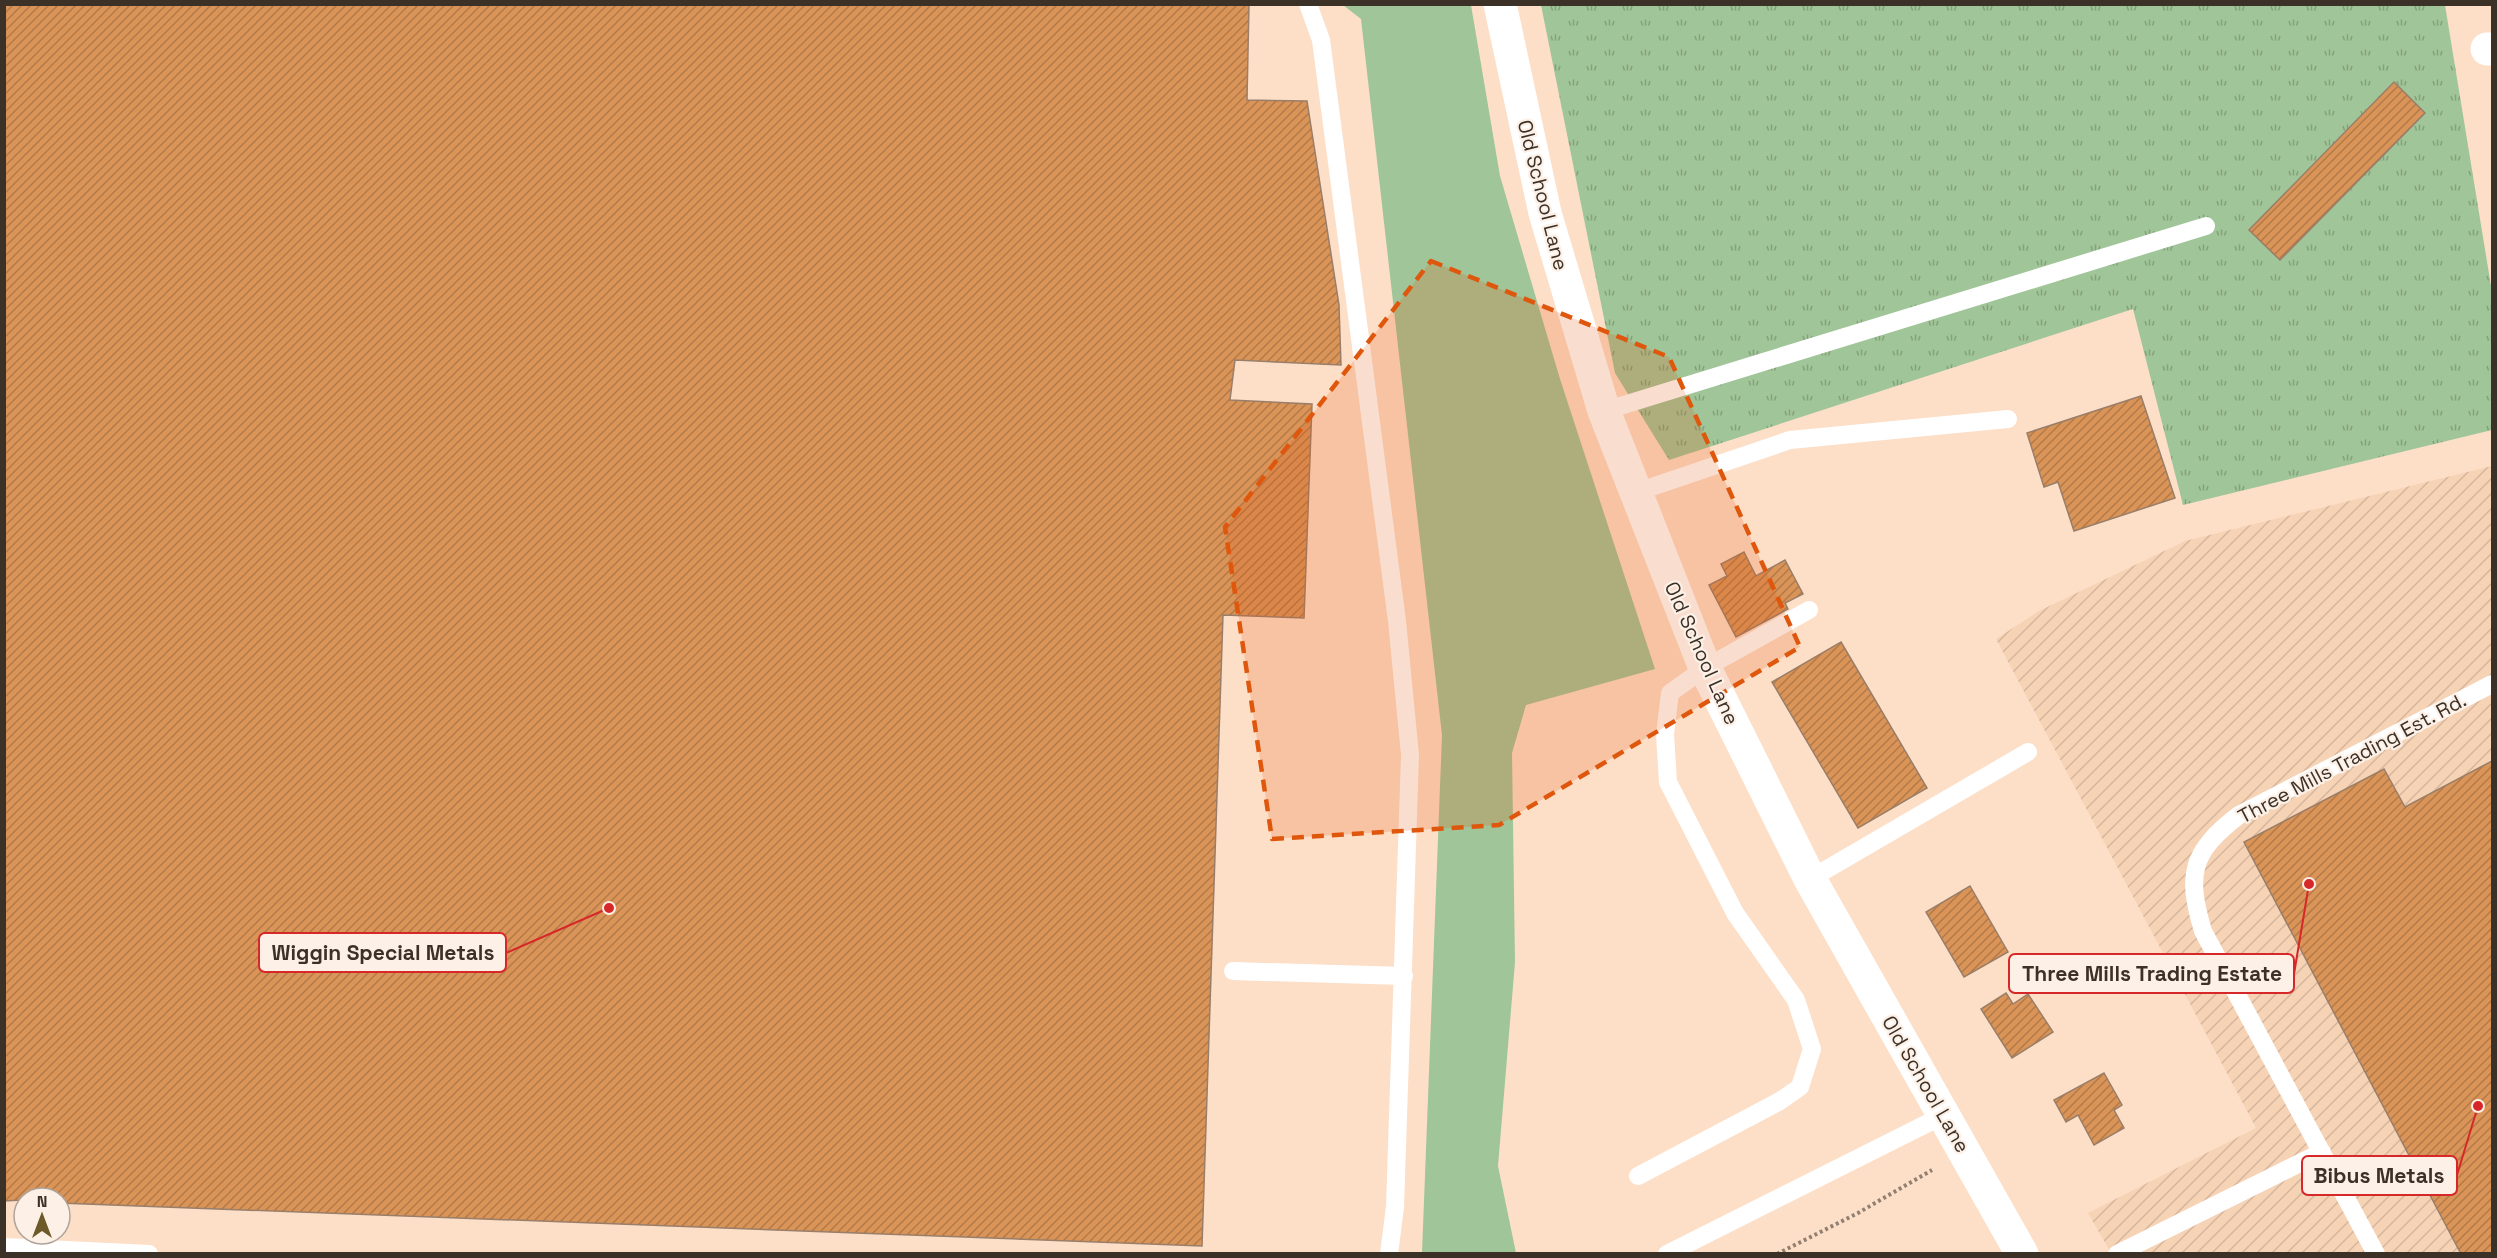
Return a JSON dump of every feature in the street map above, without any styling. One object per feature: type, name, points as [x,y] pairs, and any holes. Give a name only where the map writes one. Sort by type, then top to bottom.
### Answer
[{"type":"street","name":"Old School Lane","points":[[1500,4],[1545,213],[1604,411],[1704,668],[1810,879],[2022,1254]]},
{"type":"lane","points":[[1308,4],[1321,40],[1397,621],[1410,755],[1395,1207],[1389,1254]]},
{"type":"lane","points":[[1604,411],[2206,226]]},
{"type":"lane","points":[[1634,493],[1790,440],[2008,419]]},
{"type":"lane","points":[[1638,1176],[1780,1101],[1800,1088],[1812,1049],[1796,1000],[1735,913],[1668,782],[1665,734],[1670,693],[1704,668],[1809,610]]},
{"type":"lane","name":"Three Mills Trading Est. Rd.","points":[[2376,1254],[2203,931],[2193,898],[2194,873],[2201,852],[2216,833],[2239,815],[2493,684]]},
{"type":"lane","points":[[1810,879],[2028,752]]},
{"type":"lane","points":[[1233,971],[1404,976]]},
{"type":"lane","points":[[1667,1254],[1944,1115]]},
{"type":"lane","points":[[2117,1254],[2322,1152]]},
{"type":"lane","points":[[4,1247],[149,1254]]},
{"type":"path","points":[[1777,1254],[1858,1212],[1964,1152]]},
{"type":"highlighted area","points":[[1431,261],[1669,357],[1800,647],[1499,825],[1272,839],[1225,527]]},
{"type":"shaded area","points":[[2492,466],[2492,1253],[2111,1253],[2088,1213],[2256,1128],[1996,639],[2039,611],[2185,541]]},
{"type":"green space","points":[[1343,5],[1471,5],[1500,176],[1560,379],[1655,669],[1526,705],[1512,753],[1515,962],[1498,1166],[1516,1253],[1422,1253],[1442,735],[1361,19]]},
{"type":"green space","points":[[1541,5],[2445,5],[2492,292],[2492,430],[2183,505],[2133,309],[1669,460],[1615,373]]},
{"type":"building","points":[[4,4],[1249,4],[1247,100],[1307,101],[1339,305],[1341,365],[1235,360],[1230,400],[1312,404],[1304,618],[1223,615],[1202,1246],[72,1203],[72,1186],[12,1186],[12,1201],[4,1201]]},
{"type":"building","points":[[2394,82],[2425,113],[2280,260],[2249,230]]},
{"type":"building","points":[[2141,396],[2175,498],[2074,531],[2058,482],[2044,487],[2027,433]]},
{"type":"building","points":[[1744,552],[1756,576],[1785,560],[1803,594],[1785,603],[1788,609],[1736,637],[1709,585],[1727,576],[1721,564]]},
{"type":"building","points":[[1841,642],[1927,788],[1858,828],[1772,682]]},
{"type":"building","points":[[2492,761],[2492,1254],[2461,1254],[2244,842],[2384,769],[2405,807]]},
{"type":"building","points":[[1970,886],[2008,952],[1964,977],[1926,912]]},
{"type":"building","points":[[2006,993],[2013,1004],[2028,994],[2053,1032],[2012,1058],[1981,1009]]},
{"type":"building","points":[[2104,1073],[2122,1105],[2114,1110],[2124,1128],[2094,1145],[2078,1115],[2066,1122],[2054,1100]]},
{"type":"place","name":"Three Mills Trading Estate","points":[[2309,884]]},
{"type":"place","name":"Wiggin Special Metals","points":[[609,908]]},
{"type":"place","name":"Bibus Metals","points":[[2478,1106]]}]
